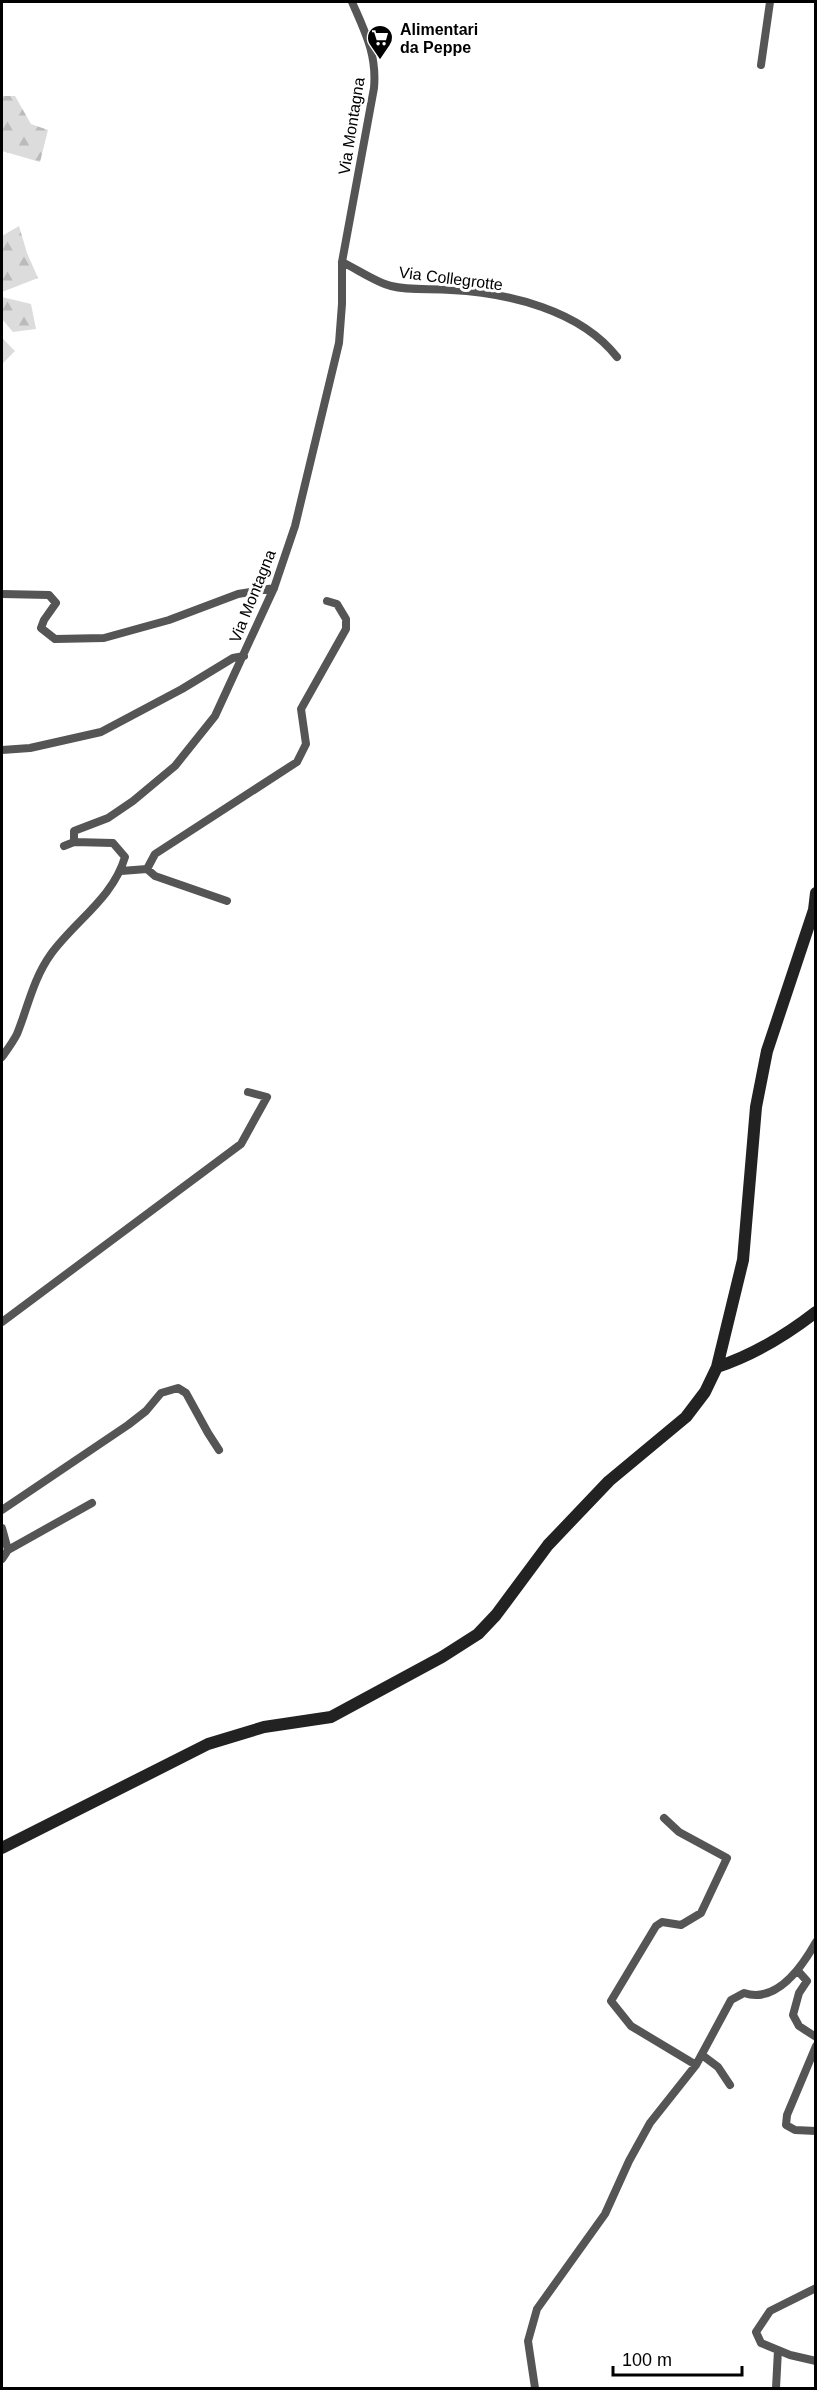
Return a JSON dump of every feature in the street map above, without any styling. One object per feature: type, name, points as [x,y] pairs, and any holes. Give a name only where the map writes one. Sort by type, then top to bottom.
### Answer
[{"type":"main road","points":[[2,1848],[208,1744],[264,1727],[332,1717],[478,1634],[496,1615],[548,1545],[609,1481],[686,1417],[705,1392],[717,1367],[743,1260],[756,1107],[767,1051],[814,910],[816,893]]},
{"type":"main road","points":[[717,1367],[742,1359],[783,1337],[816,1312]]},
{"type":"street","name":"Via Montagna","points":[[74,842],[74,831],[108,818],[134,801],[175,766],[215,716],[274,588],[295,526],[339,344],[342,262],[363,156],[376,66],[369,40],[352,2]]},
{"type":"street","points":[[761,65],[770,2]]},
{"type":"street","name":"Via Collegrotte","points":[[342,262],[391,286],[490,295],[549,310],[571,318],[593,332],[617,357]]},
{"type":"street","points":[[2,594],[49,595],[56,603],[41,628],[55,639],[104,638],[168,620],[237,594],[274,588]]},
{"type":"street","points":[[147,869],[155,854],[297,762],[306,744],[302,709],[346,629],[346,619],[337,604],[327,601]]},
{"type":"street","points":[[2,750],[30,748],[101,732],[182,689],[232,658],[244,656]]},
{"type":"street","points":[[2,1057],[16,1037],[33,985],[50,955],[84,920],[121,871],[125,856],[113,843],[74,842],[64,846]]},
{"type":"street","points":[[121,871],[147,869],[154,876],[227,901]]},
{"type":"street","points":[[2,1322],[241,1144],[267,1097],[248,1092]]},
{"type":"street","points":[[2,1510],[128,1425],[146,1411],[161,1393],[178,1388],[186,1393],[207,1434],[219,1450]]},
{"type":"street","points":[[2,1559],[8,1550],[92,1503]]},
{"type":"street","points":[[2,1528],[8,1550]]},
{"type":"street","points":[[664,1818],[679,1832],[727,1858],[701,1912],[681,1925],[662,1922],[656,1926],[611,2001],[631,2026],[696,2065]]},
{"type":"street","points":[[535,2388],[528,2341],[537,2309],[606,2214],[629,2161],[650,2123],[696,2065],[731,2001],[744,1994],[752,1996],[765,1994],[791,1978],[816,1942]]},
{"type":"street","points":[[798,1971],[807,1981],[799,1993],[793,2015],[800,2026],[816,2037]]},
{"type":"street","points":[[816,2046],[787,2115],[786,2125],[795,2130],[816,2131]]},
{"type":"street","points":[[702,2055],[718,2067],[730,2085]]},
{"type":"street","points":[[816,2288],[770,2311],[756,2332],[761,2343],[816,2361]]},
{"type":"street","points":[[776,2388],[778,2350]]},
{"type":"green space","points":[[2,96],[15,96],[31,124],[48,130],[40,162],[2,151]]},
{"type":"green space","points":[[19,226],[38,278],[2,292],[2,236]]},
{"type":"green space","points":[[2,297],[31,304],[36,329],[13,332],[2,319]]},
{"type":"green space","points":[[2,338],[15,351],[3,363],[2,362]]},
{"type":"place","name":"Alimentari da Peppe","points":[[380,61]]}]
